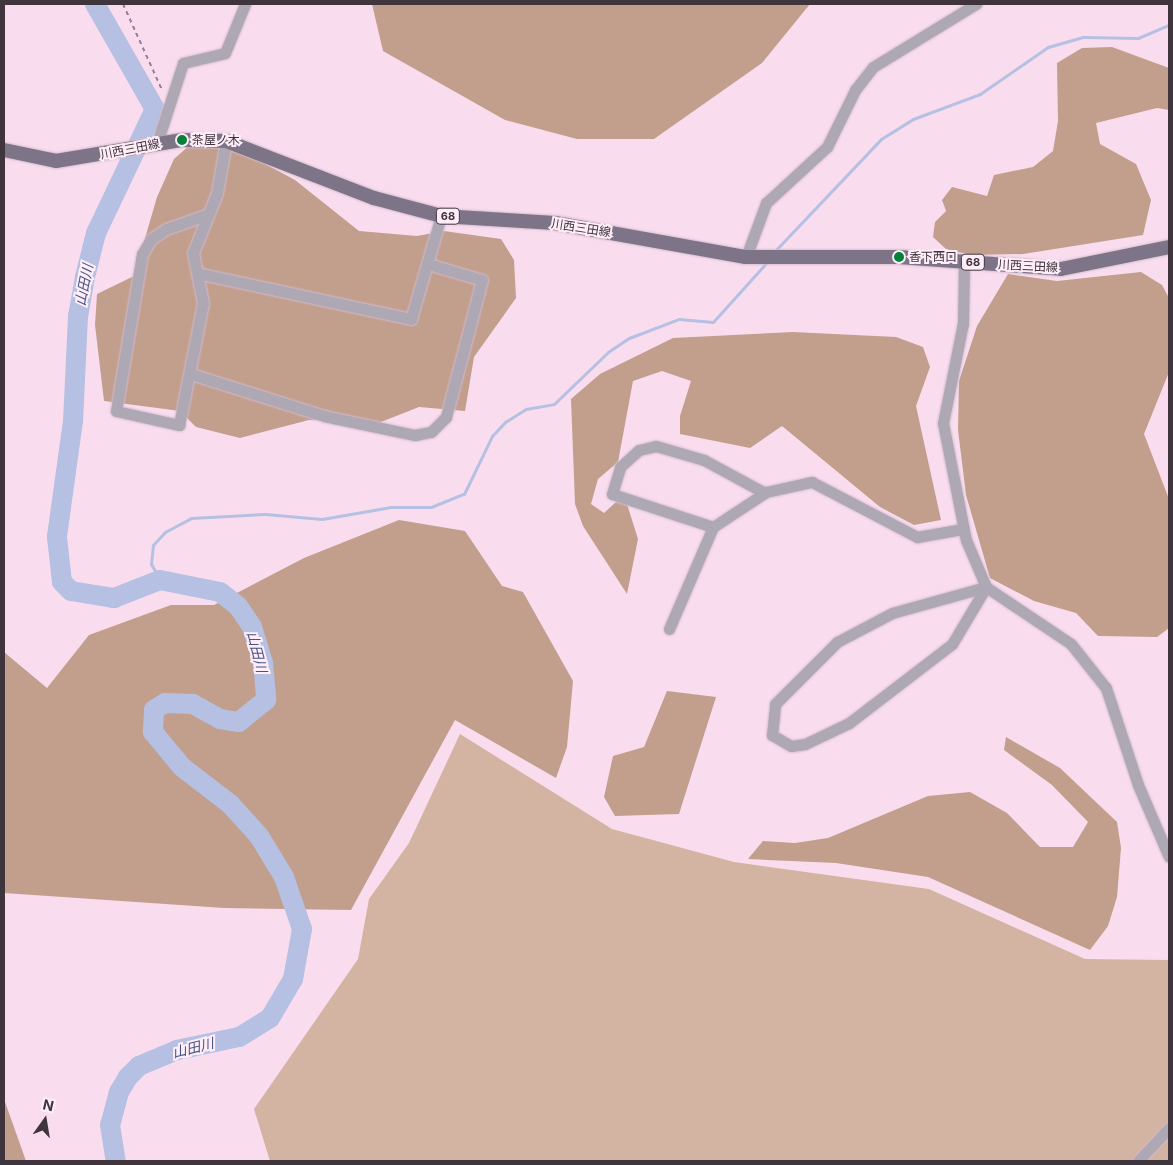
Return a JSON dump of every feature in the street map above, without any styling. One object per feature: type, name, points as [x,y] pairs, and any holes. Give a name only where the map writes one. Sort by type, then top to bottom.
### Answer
[{"type":"main road","name":"川西三田線","points":[[4,150],[56,161],[152,145],[226,141],[374,198],[441,216],[555,223],[753,257],[964,261],[1061,269],[1169,247]]},
{"type":"street","points":[[152,145],[184,63],[225,53],[245,4]]},
{"type":"street","points":[[753,257],[766,203],[827,147],[855,90],[873,67],[976,4]]},
{"type":"street","points":[[206,215],[166,229],[151,239],[142,254],[116,411],[179,425],[191,374],[203,303],[193,253],[216,193],[226,141]]},
{"type":"street","points":[[197,273],[412,319],[441,216]]},
{"type":"street","points":[[964,261],[963,323],[943,423],[963,529],[986,587],[1071,644],[1106,688],[1138,785],[1169,857]]},
{"type":"street","points":[[191,374],[324,416],[415,436],[431,432],[446,417],[482,280],[428,264]]},
{"type":"street","points":[[713,528],[612,494],[620,467],[639,450],[656,446],[704,460],[765,493]]},
{"type":"street","points":[[669,629],[713,528],[765,493],[812,482],[917,537],[963,529]]},
{"type":"street","points":[[986,587],[952,644],[849,723],[805,744],[791,746],[772,735],[775,704],[836,642],[892,613],[986,587]]},
{"type":"street","points":[[1138,1161],[1165,1132],[1169,1118]]},
{"type":"path","points":[[123,4],[169,102]]},
{"type":"shaded area","points":[[372,4],[810,4],[762,63],[654,139],[577,139],[505,120],[383,51]]},
{"type":"shaded area","points":[[1112,47],[1169,68],[1169,110],[1157,108],[1096,123],[1100,144],[1136,164],[1151,200],[1143,235],[1023,254],[971,255],[946,249],[933,237],[935,222],[946,211],[942,200],[952,187],[987,196],[994,175],[1033,167],[1053,151],[1058,121],[1057,63],[1082,48]]},
{"type":"shaded area","points":[[190,145],[237,149],[295,180],[359,231],[417,236],[444,231],[501,239],[514,260],[516,298],[474,357],[465,411],[419,407],[381,422],[309,420],[240,438],[196,427],[180,411],[104,401],[95,325],[97,294],[134,276],[157,197],[174,159]]},
{"type":"shaded area","points":[[1141,272],[1162,285],[1169,298],[1169,372],[1144,434],[1169,499],[1169,628],[1157,637],[1098,636],[1076,613],[1034,601],[990,578],[966,495],[958,430],[959,381],[977,326],[1008,274],[1057,281]]},
{"type":"shaded area","points":[[793,332],[896,337],[923,347],[930,367],[916,406],[941,520],[914,525],[880,507],[782,426],[750,448],[680,434],[680,416],[691,381],[662,371],[633,381],[618,462],[598,479],[591,504],[604,513],[616,502],[627,504],[638,539],[627,594],[583,526],[575,504],[571,399],[600,374],[673,338]]},
{"type":"shaded area","points":[[399,520],[465,531],[502,586],[523,592],[573,681],[567,747],[556,778],[455,720],[351,910],[224,908],[4,893],[4,652],[47,688],[89,635],[171,605],[214,605],[304,558]]},
{"type":"shaded area","points":[[667,691],[716,697],[679,814],[615,816],[604,797],[613,756],[644,747]]},
{"type":"shaded area","points":[[460,734],[612,829],[734,862],[929,889],[1085,959],[1169,960],[1169,1161],[270,1161],[254,1109],[358,959],[369,899],[409,843]]},
{"type":"shaded area","points":[[1006,737],[1060,768],[1117,822],[1121,848],[1117,897],[1108,926],[1090,950],[928,877],[836,863],[748,859],[763,841],[795,843],[828,838],[928,796],[970,792],[1007,813],[1040,847],[1073,847],[1088,822],[1052,785],[1004,750]]},
{"type":"shaded area","points":[[4,1099],[26,1161],[4,1161]]},
{"type":"waterway","name":"山田川","points":[[95,4],[155,109],[96,233],[85,277],[78,316],[73,421],[57,537],[62,582],[71,591],[114,598],[160,580],[220,592],[238,606],[252,627],[263,662],[266,700],[239,722],[220,719],[193,704],[165,703],[154,710],[153,732],[182,767],[230,804],[259,836],[284,877],[302,929],[293,979],[270,1018],[239,1037],[177,1050],[139,1066],[128,1077],[119,1092],[110,1125],[116,1161]]},
{"type":"waterway","points":[[772,254],[881,139],[913,119],[980,94],[1048,47],[1084,37],[1138,38],[1169,25]]},
{"type":"waterway","points":[[160,580],[151,564],[153,545],[165,532],[191,518],[265,514],[322,519],[391,507],[431,507],[464,494],[492,436],[505,422],[526,409],[554,404],[608,352],[629,338],[679,319],[713,322],[768,261]]},
{"type":"place","name":"茶屋ノ木","points":[[182,140]]},
{"type":"place","name":"香下西口","points":[[899,257]]}]
